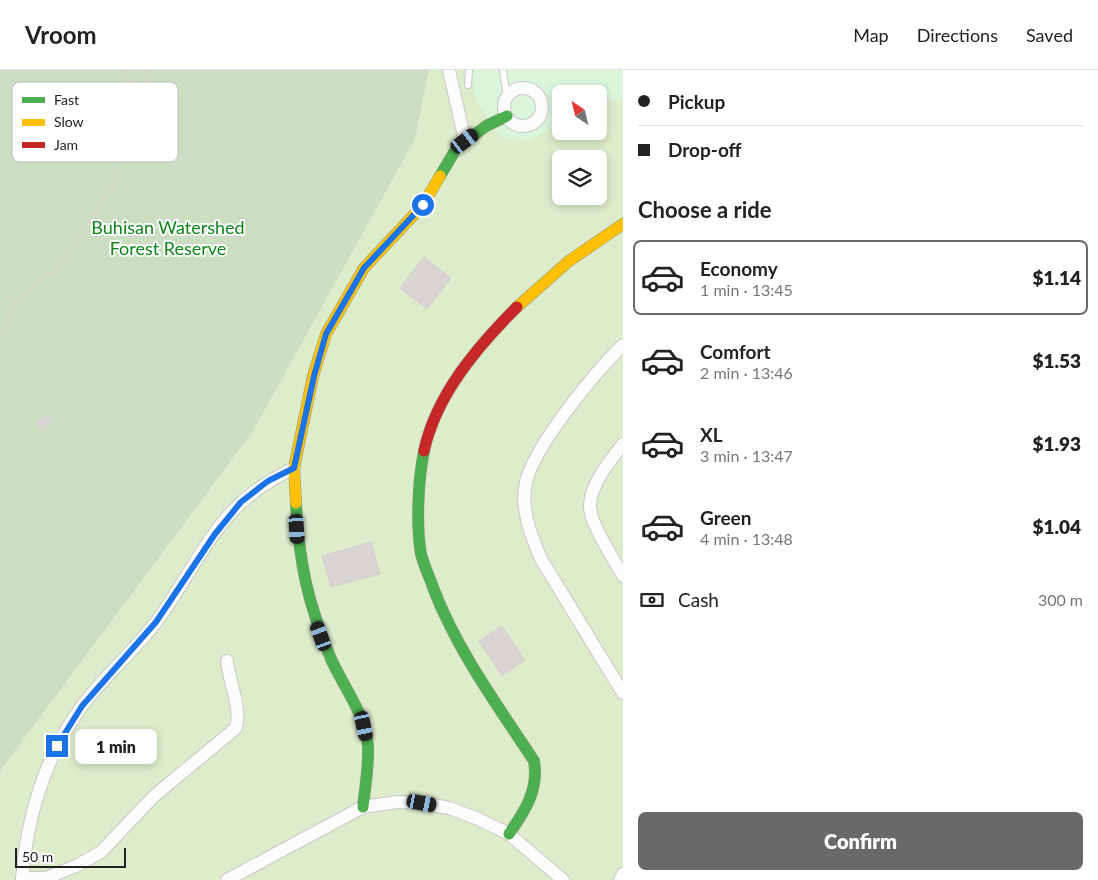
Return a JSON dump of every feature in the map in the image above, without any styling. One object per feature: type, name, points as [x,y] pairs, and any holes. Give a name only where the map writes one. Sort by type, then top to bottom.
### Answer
[{"type":"street","points":[[448,70],[465,141]]},
{"type":"street","points":[[518,89],[531,89],[540,98],[542,104],[539,117],[529,125],[516,124],[507,116],[505,109],[507,97],[518,89]]},
{"type":"street","points":[[363,807],[368,746],[364,726],[332,661],[313,615],[304,582],[298,543],[294,468],[314,376],[326,334],[364,268],[423,205],[449,160],[465,141],[486,126],[507,116]]},
{"type":"street","points":[[509,834],[536,788],[538,774],[534,761],[443,614],[421,552],[418,490],[421,472],[434,419],[458,378],[482,345],[516,308],[568,262],[623,224]]},
{"type":"street","points":[[623,345],[604,364],[539,451],[526,482],[525,508],[541,559],[623,693]]},
{"type":"street","points":[[623,444],[606,466],[596,486],[590,506],[594,521],[623,576]]},
{"type":"street","points":[[227,661],[229,681],[239,710],[236,728],[154,796],[101,852],[76,866],[46,878],[22,879],[27,836],[38,792],[57,746],[82,706],[156,622],[215,534],[241,502],[268,481],[294,468]]},
{"type":"street","points":[[227,880],[363,807],[396,802],[422,803],[449,808],[476,818],[509,834],[563,880]]},
{"type":"street","points":[[620,880],[623,874]]},
{"type":"lane","points":[[468,85],[469,70]]},
{"type":"lane","points":[[503,70],[507,97]]},
{"type":"path","points":[[0,333],[6,329],[11,307],[43,276],[56,271],[111,190],[121,162]]},
{"type":"green space","name":"Buhisan Watershed Forest Reserve","points":[[0,70],[429,70],[415,139],[253,431],[0,771]]},
{"type":"green space","points":[[429,70],[623,70],[623,880],[0,880],[0,771],[253,431],[415,139]]},
{"type":"green space","points":[[469,70],[623,70],[623,99],[608,102],[608,85],[552,85],[552,128],[529,141],[501,137],[476,101]]},
{"type":"building","points":[[424,257],[451,278],[427,309],[400,288]]},
{"type":"building","points":[[47,415],[52,422],[41,430],[36,423]]},
{"type":"building","points":[[371,542],[380,574],[331,587],[322,556]]},
{"type":"building","points":[[502,626],[525,660],[502,676],[479,641]]},
{"type":"traffic: fast","points":[[440,176],[456,149],[486,126],[507,116]]},
{"type":"traffic: fast","points":[[424,451],[419,489],[418,517],[419,542],[424,563],[444,613],[467,657],[534,761],[533,791],[509,834]]},
{"type":"traffic: fast","points":[[296,503],[302,564],[316,620],[331,659],[359,712],[366,734],[368,761],[363,807]]},
{"type":"traffic: slow","points":[[296,503],[294,468],[313,376],[326,334],[364,268],[423,205],[440,176]]},
{"type":"traffic: slow","points":[[517,307],[569,261],[623,224]]},
{"type":"traffic: jam","points":[[424,451],[430,430],[448,391],[473,355],[517,307]]},
{"type":"route","points":[[57,746],[82,706],[156,622],[186,580],[215,534],[241,502],[268,481],[294,468],[314,376],[326,334],[364,268],[423,205]]}]
